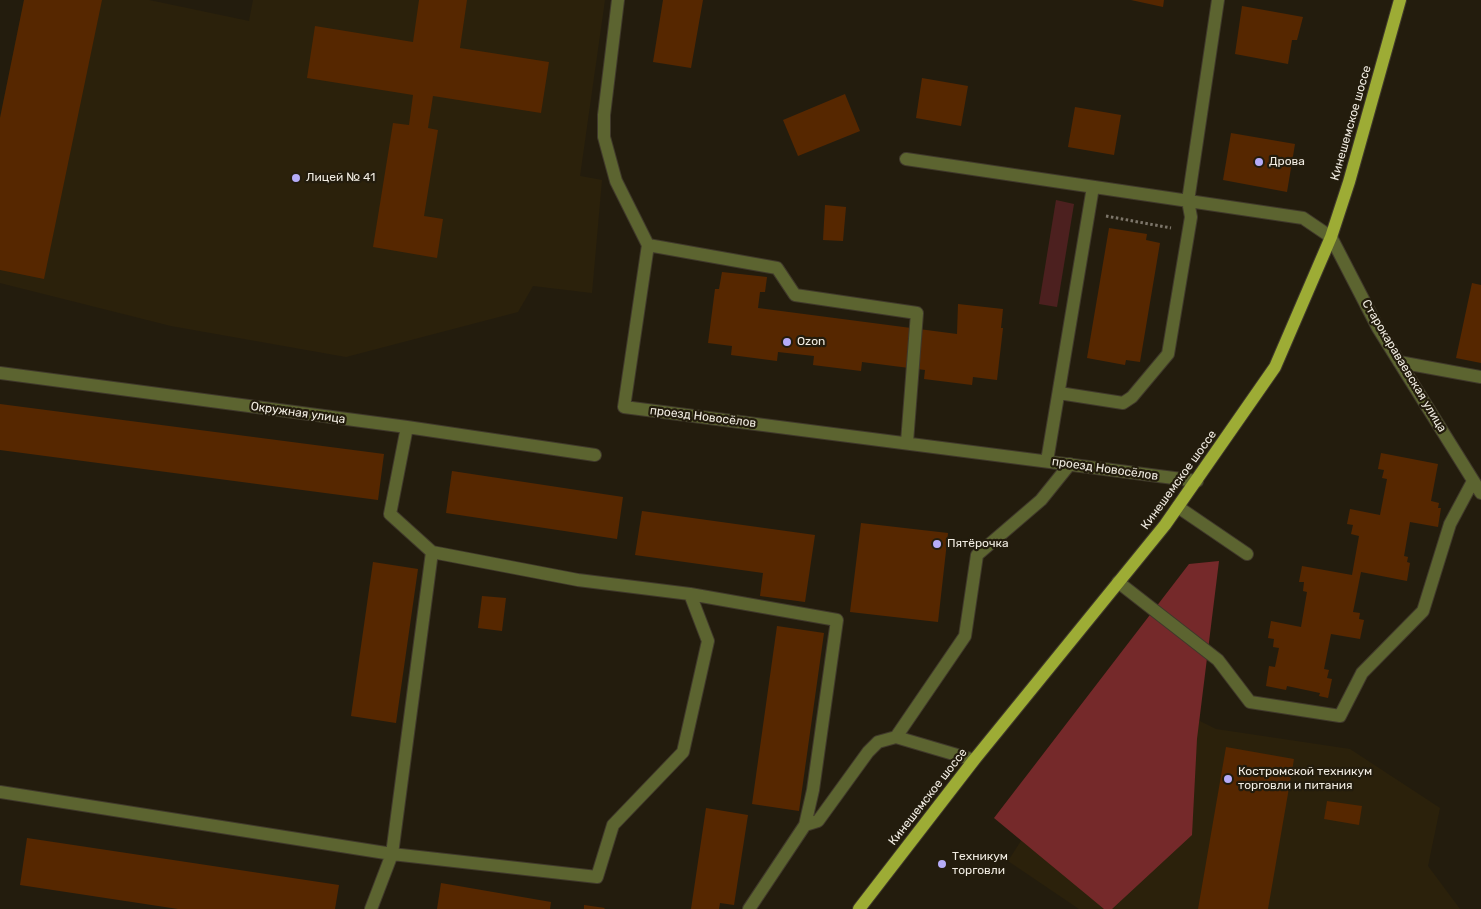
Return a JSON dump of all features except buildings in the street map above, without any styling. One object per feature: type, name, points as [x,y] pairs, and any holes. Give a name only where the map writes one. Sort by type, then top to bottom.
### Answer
[{"type":"main road","name":"Кинешемское шоссе","points":[[859,909],[974,760],[1178,507],[1275,368],[1331,237],[1350,182],[1400,0]]},
{"type":"street","points":[[618,0],[604,115],[604,137],[616,181],[648,245],[778,268],[795,295],[917,313],[907,442]]},
{"type":"street","points":[[1059,393],[1123,403],[1132,397],[1168,354],[1191,217],[1188,201],[1218,0]]},
{"type":"street","points":[[906,159],[1304,218],[1331,237]]},
{"type":"street","points":[[1047,461],[1093,187]]},
{"type":"street","name":"Старокараваевская улица","points":[[1331,237],[1378,328],[1481,493]]},
{"type":"street","name":"проезд Новосёлов","points":[[648,245],[624,407],[907,442],[1197,482]]},
{"type":"street","points":[[1400,362],[1481,376]]},
{"type":"street","name":"Окружная улица","points":[[0,373],[408,427],[595,455]]},
{"type":"street","points":[[408,427],[390,514],[432,552],[578,580],[690,594],[837,620],[812,790],[805,824],[749,909]]},
{"type":"street","points":[[896,737],[965,636],[977,555],[1042,500],[1070,464]]},
{"type":"street","points":[[1118,582],[1218,660],[1250,702],[1340,716],[1362,673],[1423,611],[1450,524],[1474,481]]},
{"type":"street","points":[[1178,507],[1247,554]]},
{"type":"street","points":[[371,909],[392,854],[432,552]]},
{"type":"street","points":[[0,792],[392,854],[597,877],[612,825],[683,752],[708,641],[690,594]]},
{"type":"street","points":[[805,824],[818,821],[868,752],[878,742],[896,737],[974,760]]},
{"type":"path","points":[[1089,214],[1189,231]]},
{"type":"shaded area","name":"Лицей № 41","points":[[24,0],[149,0],[249,21],[253,0],[605,0],[580,176],[602,180],[592,293],[533,286],[518,312],[346,357],[171,326],[0,283],[0,117]]},
{"type":"shaded area","points":[[1056,200],[1074,204],[1057,307],[1039,304]]},
{"type":"shaded area","points":[[1219,561],[1197,739],[1192,835],[1112,909],[1104,909],[994,818],[1189,564]]},
{"type":"shaded area","name":"Костромской техникум торговли и питания","points":[[1123,683],[1216,729],[1350,749],[1440,808],[1428,866],[1460,909],[1079,909],[1008,861]]},
{"type":"place","name":"Дрова","points":[[1259,162]]},
{"type":"place","name":"Лицей № 41","points":[[296,178]]},
{"type":"place","name":"Ozon","points":[[787,342]]},
{"type":"place","name":"Пятёрочка","points":[[937,544]]},
{"type":"place","name":"Костромской техникум торговли и питания","points":[[1228,779]]},
{"type":"place","name":"Техникум торговли","points":[[942,864]]}]
